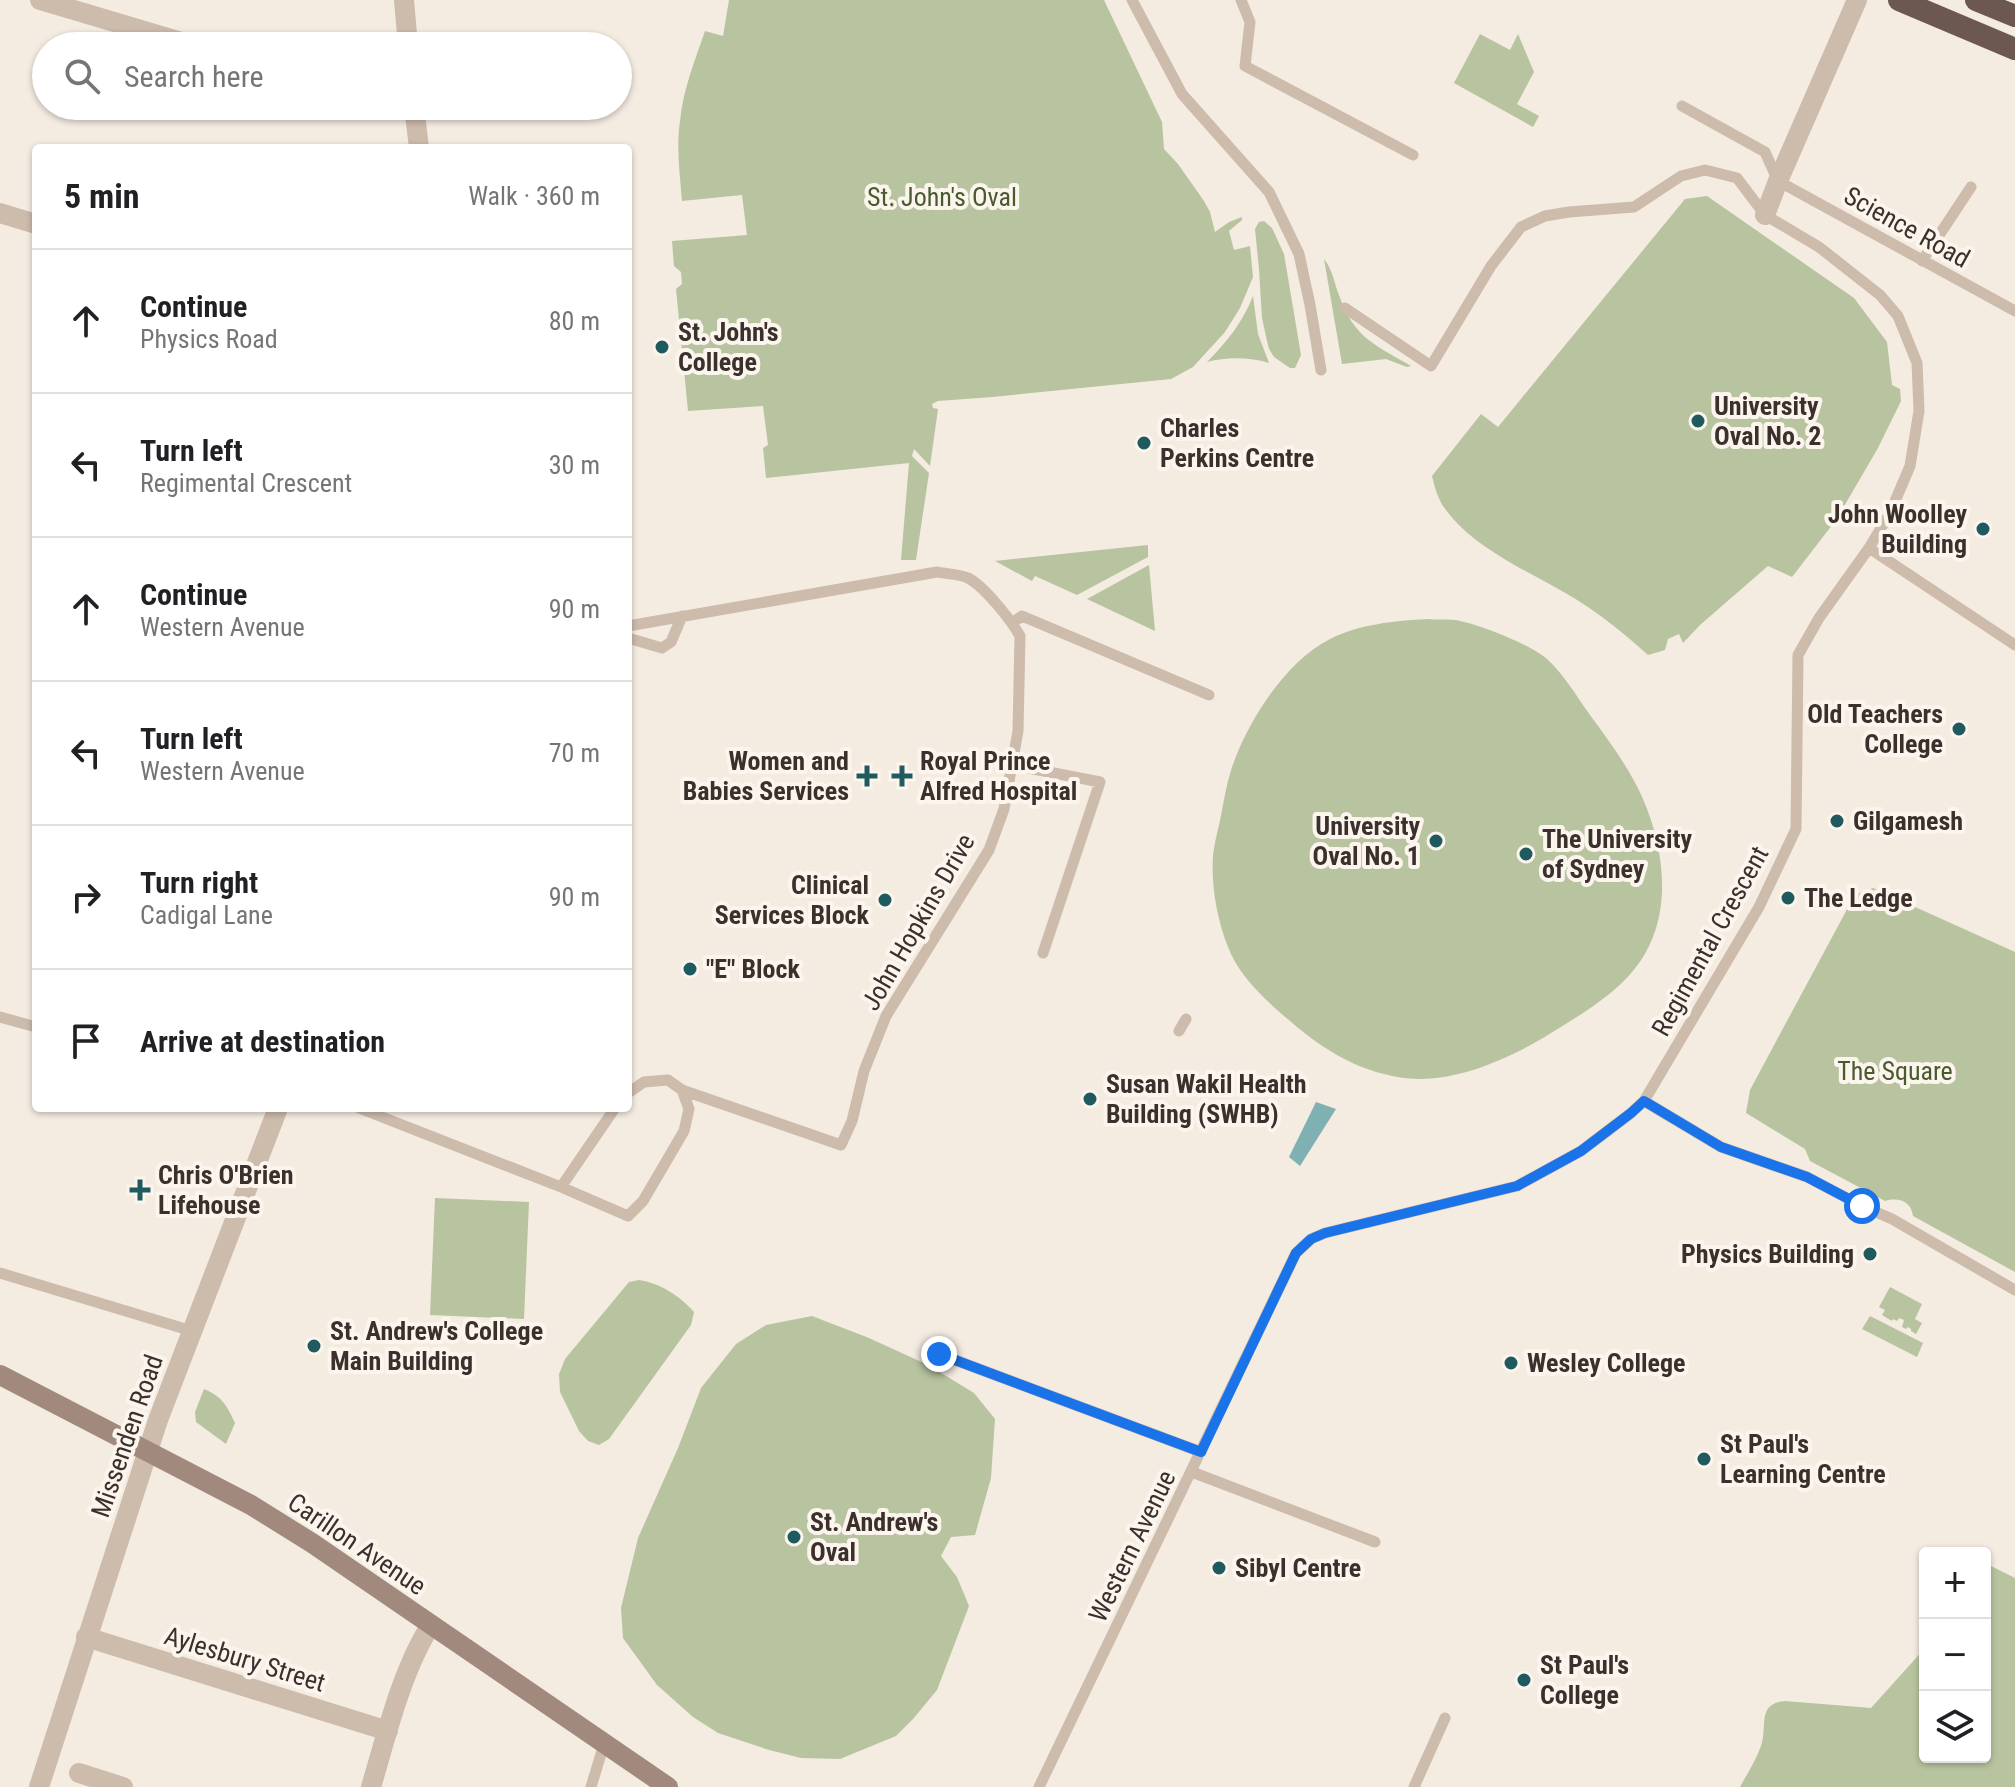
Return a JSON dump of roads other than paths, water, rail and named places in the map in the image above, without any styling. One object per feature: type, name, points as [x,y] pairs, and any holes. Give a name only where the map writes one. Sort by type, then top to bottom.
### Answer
[{"type":"highway","points":[[1899,0],[2015,49]]},
{"type":"highway","points":[[1976,0],[2015,16]]},
{"type":"main road","name":"Carillon Avenue","points":[[0,1375],[251,1505],[312,1543],[668,1787]]},
{"type":"street","points":[[40,0],[148,32]]},
{"type":"street","points":[[404,0],[407,32]]},
{"type":"street","points":[[1765,215],[1857,0]]},
{"type":"street","points":[[412,120],[418,144]]},
{"type":"street","points":[[0,213],[32,223]]},
{"type":"street","name":"Missenden Road","points":[[39,1787],[147,1452],[276,1112]]},
{"type":"street","points":[[371,1787],[419,1643],[431,1625]]},
{"type":"street","name":"Aylesbury Street","points":[[86,1637],[388,1731]]},
{"type":"street","points":[[79,1773],[123,1787]]},
{"type":"lane","points":[[1132,0],[1182,94],[1269,192],[1299,254],[1321,370]]},
{"type":"lane","points":[[1241,0],[1250,22],[1245,66],[1413,155]]},
{"type":"lane","points":[[1682,106],[1765,152],[1778,181]]},
{"type":"lane","name":"Regimental Crescent","points":[[1345,308],[1431,366],[1491,266],[1521,227],[1545,216],[1634,207],[1681,176],[1705,170],[1737,178],[1765,215],[1819,247],[1880,295],[1898,316],[1917,363],[1919,411],[1910,466],[1890,513],[1819,618],[1798,655],[1796,829],[1759,907],[1644,1101],[1581,1151]]},
{"type":"lane","name":"Science Road","points":[[1778,181],[2015,311]]},
{"type":"lane","points":[[1922,261],[1971,187]]},
{"type":"lane","points":[[1869,548],[2015,645]]},
{"type":"lane","points":[[632,625],[937,572],[969,579],[994,601],[1012,623],[1022,616],[1209,695]]},
{"type":"lane","points":[[632,639],[662,648],[671,642],[682,616]]},
{"type":"lane","name":"John Hopkins Drive","points":[[682,1090],[841,1145],[852,1121],[864,1071],[886,1016],[989,850],[1004,809],[1018,731],[1020,636],[1012,623]]},
{"type":"lane","points":[[1013,765],[1100,782],[1043,953]]},
{"type":"lane","points":[[0,1017],[32,1026]]},
{"type":"lane","points":[[1179,1031],[1186,1019]]},
{"type":"lane","points":[[369,1112],[628,1216],[643,1201],[684,1131],[689,1109],[682,1090],[668,1080],[644,1082],[632,1090]]},
{"type":"lane","points":[[1644,1101],[1721,1147],[1807,1177],[1892,1219],[2015,1290]]},
{"type":"lane","points":[[561,1187],[612,1112]]},
{"type":"lane","name":"Western Avenue","points":[[1039,1787],[1296,1253],[1325,1233],[1517,1186],[1581,1151]]},
{"type":"lane","points":[[0,1273],[192,1331]]},
{"type":"lane","points":[[939,1354],[1201,1452]]},
{"type":"lane","points":[[1192,1472],[1375,1542]]},
{"type":"lane","points":[[1414,1787],[1445,1718]]},
{"type":"lane","points":[[591,1787],[604,1744]]},
{"type":"water","points":[[1316,1102],[1336,1109],[1300,1166],[1289,1157]]},
{"type":"place","name":"St. John's College","points":[[662,347]]},
{"type":"place","name":"University Oval No. 2","points":[[1698,421]]},
{"type":"place","name":"Charles Perkins Centre","points":[[1144,443]]},
{"type":"place","name":"John Woolley Building","points":[[1983,529]]},
{"type":"place","name":"Old Teachers College","points":[[1959,729]]},
{"type":"place","name":"Women and Babies Services","points":[[867,776]]},
{"type":"place","name":"Royal Prince Alfred Hospital","points":[[902,776]]},
{"type":"place","name":"Gilgamesh","points":[[1837,821]]},
{"type":"place","name":"University Oval No. 1","points":[[1436,841]]},
{"type":"place","name":"The University of Sydney","points":[[1526,854]]},
{"type":"place","name":"The Ledge","points":[[1788,898]]},
{"type":"place","name":"Clinical Services Block","points":[[885,900]]},
{"type":"place","name":"\"E\" Block","points":[[690,969]]},
{"type":"place","name":"Susan Wakil Health Building (SWHB)","points":[[1090,1099]]},
{"type":"place","name":"Chris O'Brien Lifehouse","points":[[140,1190]]},
{"type":"place","name":"Physics Building","points":[[1870,1254]]},
{"type":"place","name":"St. Andrew's College Main Building","points":[[314,1346]]},
{"type":"place","name":"Wesley College","points":[[1511,1363]]},
{"type":"place","name":"St Paul's Learning Centre","points":[[1704,1459]]},
{"type":"place","name":"St. Andrew's Oval","points":[[794,1537]]},
{"type":"place","name":"Sibyl Centre","points":[[1219,1568]]},
{"type":"place","name":"St Paul's College","points":[[1524,1680]]},
{"type":"park label","name":"St. John's Oval","points":[[942,197]]},
{"type":"park label","name":"The Square","points":[[1895,1071]]}]
